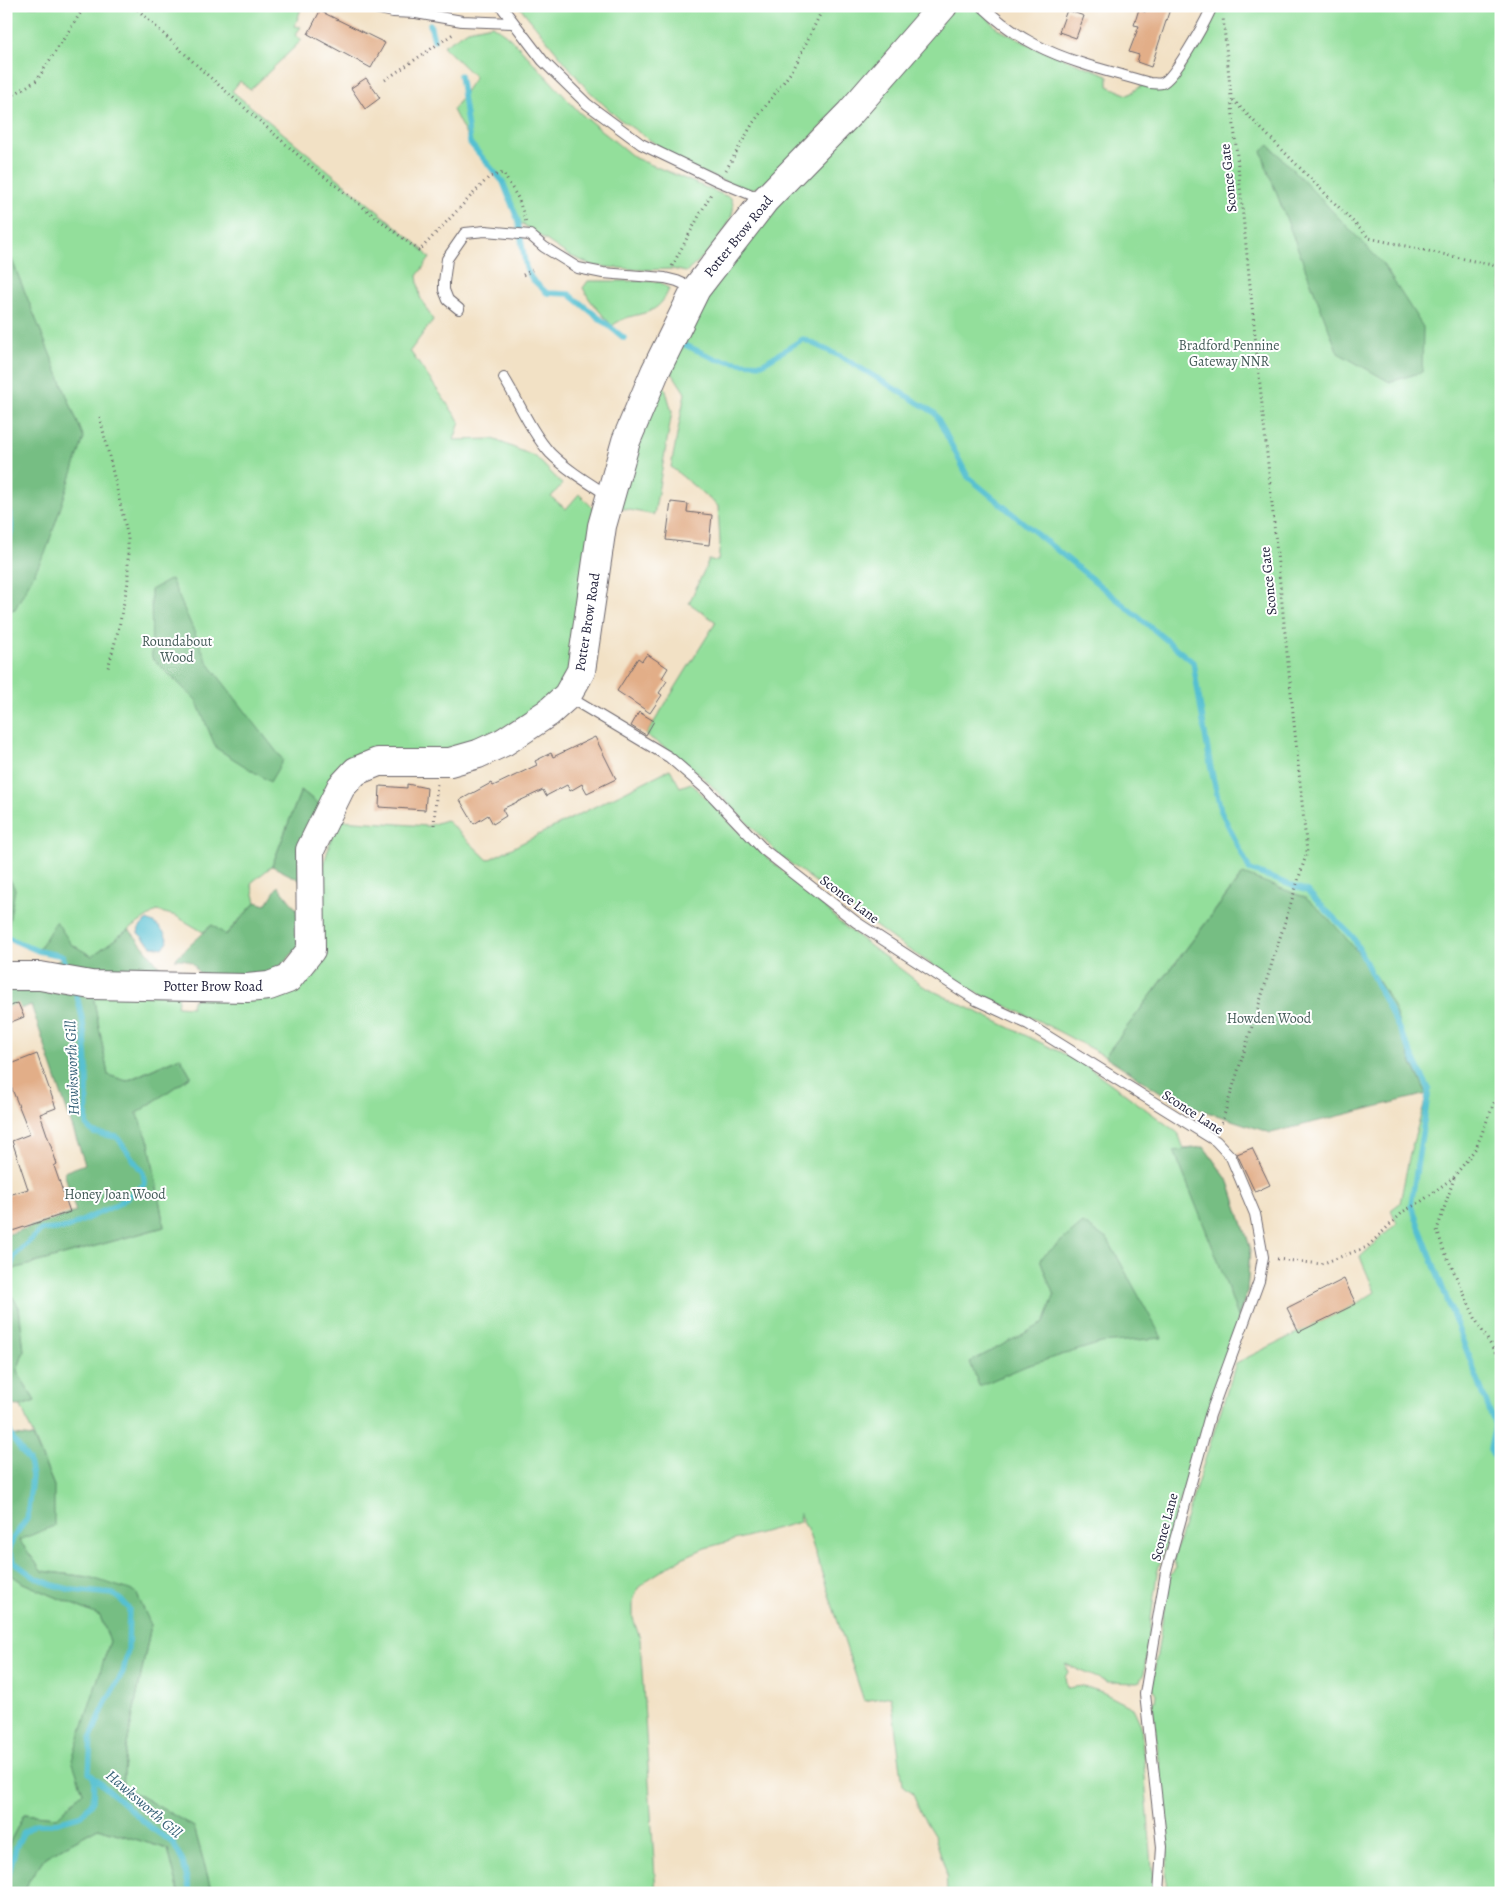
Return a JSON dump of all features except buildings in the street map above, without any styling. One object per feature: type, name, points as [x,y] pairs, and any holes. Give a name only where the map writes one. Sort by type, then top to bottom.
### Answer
[{"type":"street","name":"Potter Brow Road","points":[[6,976],[40,976],[91,985],[247,988],[269,986],[288,979],[311,950],[310,850],[341,787],[356,771],[378,762],[450,762],[459,760],[504,742],[548,713],[567,696],[581,671],[602,526],[626,441],[655,372],[696,289],[765,200],[850,113],[943,6]]},
{"type":"lane","points":[[366,6],[393,12],[416,13],[462,21],[512,23]]},
{"type":"lane","points":[[501,6],[512,23],[544,61],[587,104],[640,144],[718,182],[765,200]]},
{"type":"lane","points":[[982,6],[1006,27],[1035,45],[1062,56],[1150,83],[1162,83],[1172,76],[1205,22],[1210,11],[1207,6]]},
{"type":"lane","points":[[459,309],[448,300],[444,290],[447,259],[465,233],[485,231],[526,235],[578,268],[603,273],[665,278],[678,281],[696,289]]},
{"type":"lane","points":[[504,378],[549,452],[610,497]]},
{"type":"lane","name":"Sconce Lane","points":[[567,696],[668,758],[707,790],[764,850],[856,922],[976,1000],[1028,1024],[1216,1141],[1231,1157],[1255,1214],[1264,1258],[1259,1281],[1210,1415],[1166,1572],[1145,1694],[1162,1847],[1159,1893]]},
{"type":"path","points":[[6,106],[10,97],[37,80],[85,6]]},
{"type":"path","points":[[134,6],[203,71],[307,163],[419,251],[489,177],[503,173],[518,198],[526,235]]},
{"type":"path","points":[[665,278],[753,123],[794,68],[824,6]]},
{"type":"path","name":"Sconce Gate","points":[[1216,1141],[1307,852],[1223,16]]},
{"type":"path","points":[[385,80],[472,21]]},
{"type":"path","points":[[1232,99],[1369,238],[1501,267]]},
{"type":"path","points":[[523,275],[532,270]]},
{"type":"path","points":[[100,417],[128,537],[128,582],[120,627],[108,668]]},
{"type":"path","points":[[434,825],[436,786],[441,762]]},
{"type":"path","points":[[1264,1258],[1321,1264],[1367,1247],[1404,1210],[1419,1203],[1454,1177],[1476,1148],[1496,1098],[1501,1073]]},
{"type":"path","points":[[1454,1177],[1437,1230],[1442,1248],[1477,1322],[1501,1362]]},
{"type":"green space","points":[[6,6],[302,6],[295,26],[301,27],[295,35],[302,40],[250,90],[240,81],[232,91],[416,243],[430,258],[417,276],[420,297],[433,320],[410,351],[460,422],[454,440],[493,439],[536,457],[562,484],[551,497],[566,509],[579,494],[594,509],[568,678],[550,700],[472,746],[440,752],[356,754],[325,809],[301,790],[272,866],[251,883],[256,902],[225,935],[212,925],[203,932],[176,916],[157,911],[92,956],[38,951],[6,937],[6,611],[15,609],[12,260],[6,255]]},
{"type":"green space","points":[[519,6],[934,6],[769,183],[752,189],[743,189],[656,153],[660,147],[618,118],[586,88]]},
{"type":"green space","name":"Bradford Pennine Gateway NNR","points":[[955,6],[977,6],[998,29],[1032,46],[1108,75],[1108,86],[1128,95],[1143,85],[1155,88],[1167,87],[1180,75],[1213,13],[1211,6],[1501,6],[1501,1893],[1166,1893],[1168,1832],[1152,1702],[1155,1701],[1156,1694],[1152,1687],[1169,1577],[1176,1568],[1174,1560],[1176,1550],[1236,1363],[1356,1304],[1375,1292],[1360,1257],[1397,1223],[1391,1210],[1400,1203],[1410,1153],[1427,1094],[1407,1052],[1394,1010],[1379,982],[1340,932],[1241,876],[1105,1056],[1037,1020],[971,990],[897,942],[779,855],[700,774],[646,735],[716,622],[689,603],[709,560],[718,561],[720,543],[718,506],[671,467],[685,393],[669,368],[707,291],[754,230]]},
{"type":"green space","points":[[492,25],[518,46],[580,113],[635,158],[731,198],[733,208],[727,226],[700,260],[686,272],[672,269],[643,270],[594,266],[568,255],[518,221],[503,182],[470,143],[453,110],[475,77],[443,46],[468,30]]},
{"type":"green space","points":[[1269,145],[1382,263],[1423,327],[1422,372],[1390,382],[1338,353],[1266,166],[1262,151]]},
{"type":"green space","points":[[6,255],[12,260],[84,438],[46,551],[15,609],[6,611]]},
{"type":"green space","points":[[588,281],[660,282],[669,289],[658,306],[644,313],[628,317],[612,326],[590,300],[583,288]]},
{"type":"green space","points":[[661,387],[665,387],[672,412],[654,515],[615,507]]},
{"type":"green space","name":"Roundabout Wood","points":[[171,579],[208,663],[283,760],[270,782],[216,748],[196,700],[152,658],[151,590]]},
{"type":"green space","points":[[670,769],[680,787],[691,783],[745,838],[839,922],[923,986],[1083,1063],[1178,1133],[1184,1149],[1204,1147],[1229,1182],[1250,1247],[1247,1292],[1157,1573],[1144,1673],[1139,1683],[1107,1682],[1065,1664],[1068,1672],[1065,1677],[1067,1688],[1083,1686],[1102,1692],[1133,1708],[1141,1725],[1154,1893],[947,1893],[946,1871],[935,1837],[921,1814],[912,1792],[903,1785],[891,1696],[864,1701],[808,1531],[799,1513],[800,1522],[705,1548],[682,1558],[650,1578],[638,1588],[633,1601],[633,1618],[640,1639],[656,1893],[239,1893],[210,1885],[194,1827],[123,1786],[126,1750],[151,1625],[89,1577],[42,1571],[19,1540],[54,1486],[21,1406],[35,1401],[17,1371],[24,1351],[19,1307],[6,1287],[6,1271],[164,1227],[149,1142],[137,1113],[191,1076],[180,1057],[126,1081],[108,1075],[92,990],[179,995],[177,1006],[192,1007],[191,1004],[196,997],[239,998],[290,993],[318,973],[323,868],[330,842],[341,820],[427,826],[446,820],[488,860]]},
{"type":"green space","points":[[301,790],[325,809],[302,881],[272,866]]},
{"type":"green space","points":[[6,872],[15,889],[6,940]]},
{"type":"green space","name":"Howden Wood","points":[[1243,874],[1304,897],[1316,906],[1355,948],[1378,981],[1394,1009],[1410,1058],[1427,1094],[1271,1133],[1174,1101],[1105,1056]]},
{"type":"green space","points":[[278,886],[302,916],[300,946],[275,972],[227,981],[198,972],[189,961],[175,959],[212,925],[226,935],[256,902],[266,905]]},
{"type":"green space","points":[[56,921],[71,944],[92,956],[129,929],[165,973],[45,972],[63,956],[38,951]]},
{"type":"green space","name":"Honey Joan Wood","points":[[6,989],[58,993],[92,990],[108,1075],[127,1081],[180,1057],[191,1076],[137,1113],[149,1142],[164,1227],[6,1271],[6,1235],[76,1212],[64,1172],[85,1164],[31,1005],[6,1014]]},
{"type":"green space","points":[[1204,1147],[1229,1182],[1250,1247],[1247,1292],[1238,1317],[1217,1258],[1174,1151]]},
{"type":"green space","points":[[1083,1223],[1108,1240],[1162,1338],[1101,1343],[1026,1366],[979,1386],[970,1362],[1044,1323],[1054,1296],[1040,1259]]},
{"type":"green space","points":[[6,1287],[19,1307],[24,1351],[17,1371],[35,1401],[21,1406],[6,1405]]},
{"type":"green space","points":[[6,1434],[33,1437],[54,1486],[54,1526],[19,1540],[42,1571],[89,1577],[136,1592],[151,1625],[126,1750],[123,1786],[194,1827],[210,1885],[239,1893],[179,1893],[168,1849],[98,1828],[45,1857],[29,1880],[24,1893],[6,1893],[6,1850],[24,1814],[57,1817],[83,1792],[72,1760],[110,1641],[100,1616],[23,1583],[6,1571]]},
{"type":"green space","points":[[6,1571],[23,1583],[100,1616],[110,1641],[73,1759],[83,1792],[57,1817],[24,1814],[6,1850]]},
{"type":"green space","points":[[98,1828],[168,1849],[179,1893],[24,1893],[29,1880],[45,1857]]},
{"type":"water","points":[[147,920],[165,933],[168,941],[163,948],[152,946],[138,933],[139,928]]},
{"type":"waterway","points":[[430,24],[434,40]]},
{"type":"waterway","points":[[460,75],[470,143],[503,182],[518,221],[526,268],[532,279],[547,293],[569,294],[624,338]]},
{"type":"waterway","points":[[685,345],[716,359],[762,364],[803,339],[842,357],[935,413],[968,477],[1193,662],[1211,769],[1221,811],[1250,870],[1307,891],[1353,937],[1429,1089],[1411,1205],[1495,1425],[1490,1449],[1501,1468]]},
{"type":"waterway","name":"Hawksworth Gill","points":[[6,502],[11,519],[11,529],[6,544]]},
{"type":"waterway","name":"Hawksworth Gill","points":[[6,937],[38,951],[63,956],[68,972]]},
{"type":"waterway","name":"Hawksworth Gill","points":[[6,1277],[15,1255],[41,1230],[67,1228],[118,1204],[145,1184],[143,1173],[117,1137],[94,1133],[86,1125],[87,1074],[85,1040],[80,1007],[75,990]]},
{"type":"waterway","name":"Hawksworth Gill","points":[[6,1417],[7,1425],[14,1441],[29,1461],[32,1476],[27,1519],[13,1538],[9,1552],[15,1563],[34,1577],[53,1585],[72,1590],[113,1594],[129,1609],[128,1650],[123,1672],[105,1704],[91,1737],[89,1773],[151,1828],[173,1843],[183,1862],[190,1893]]},
{"type":"waterway","points":[[6,1884],[16,1847],[23,1833],[35,1824],[51,1824],[82,1815],[93,1801],[94,1778]]}]
